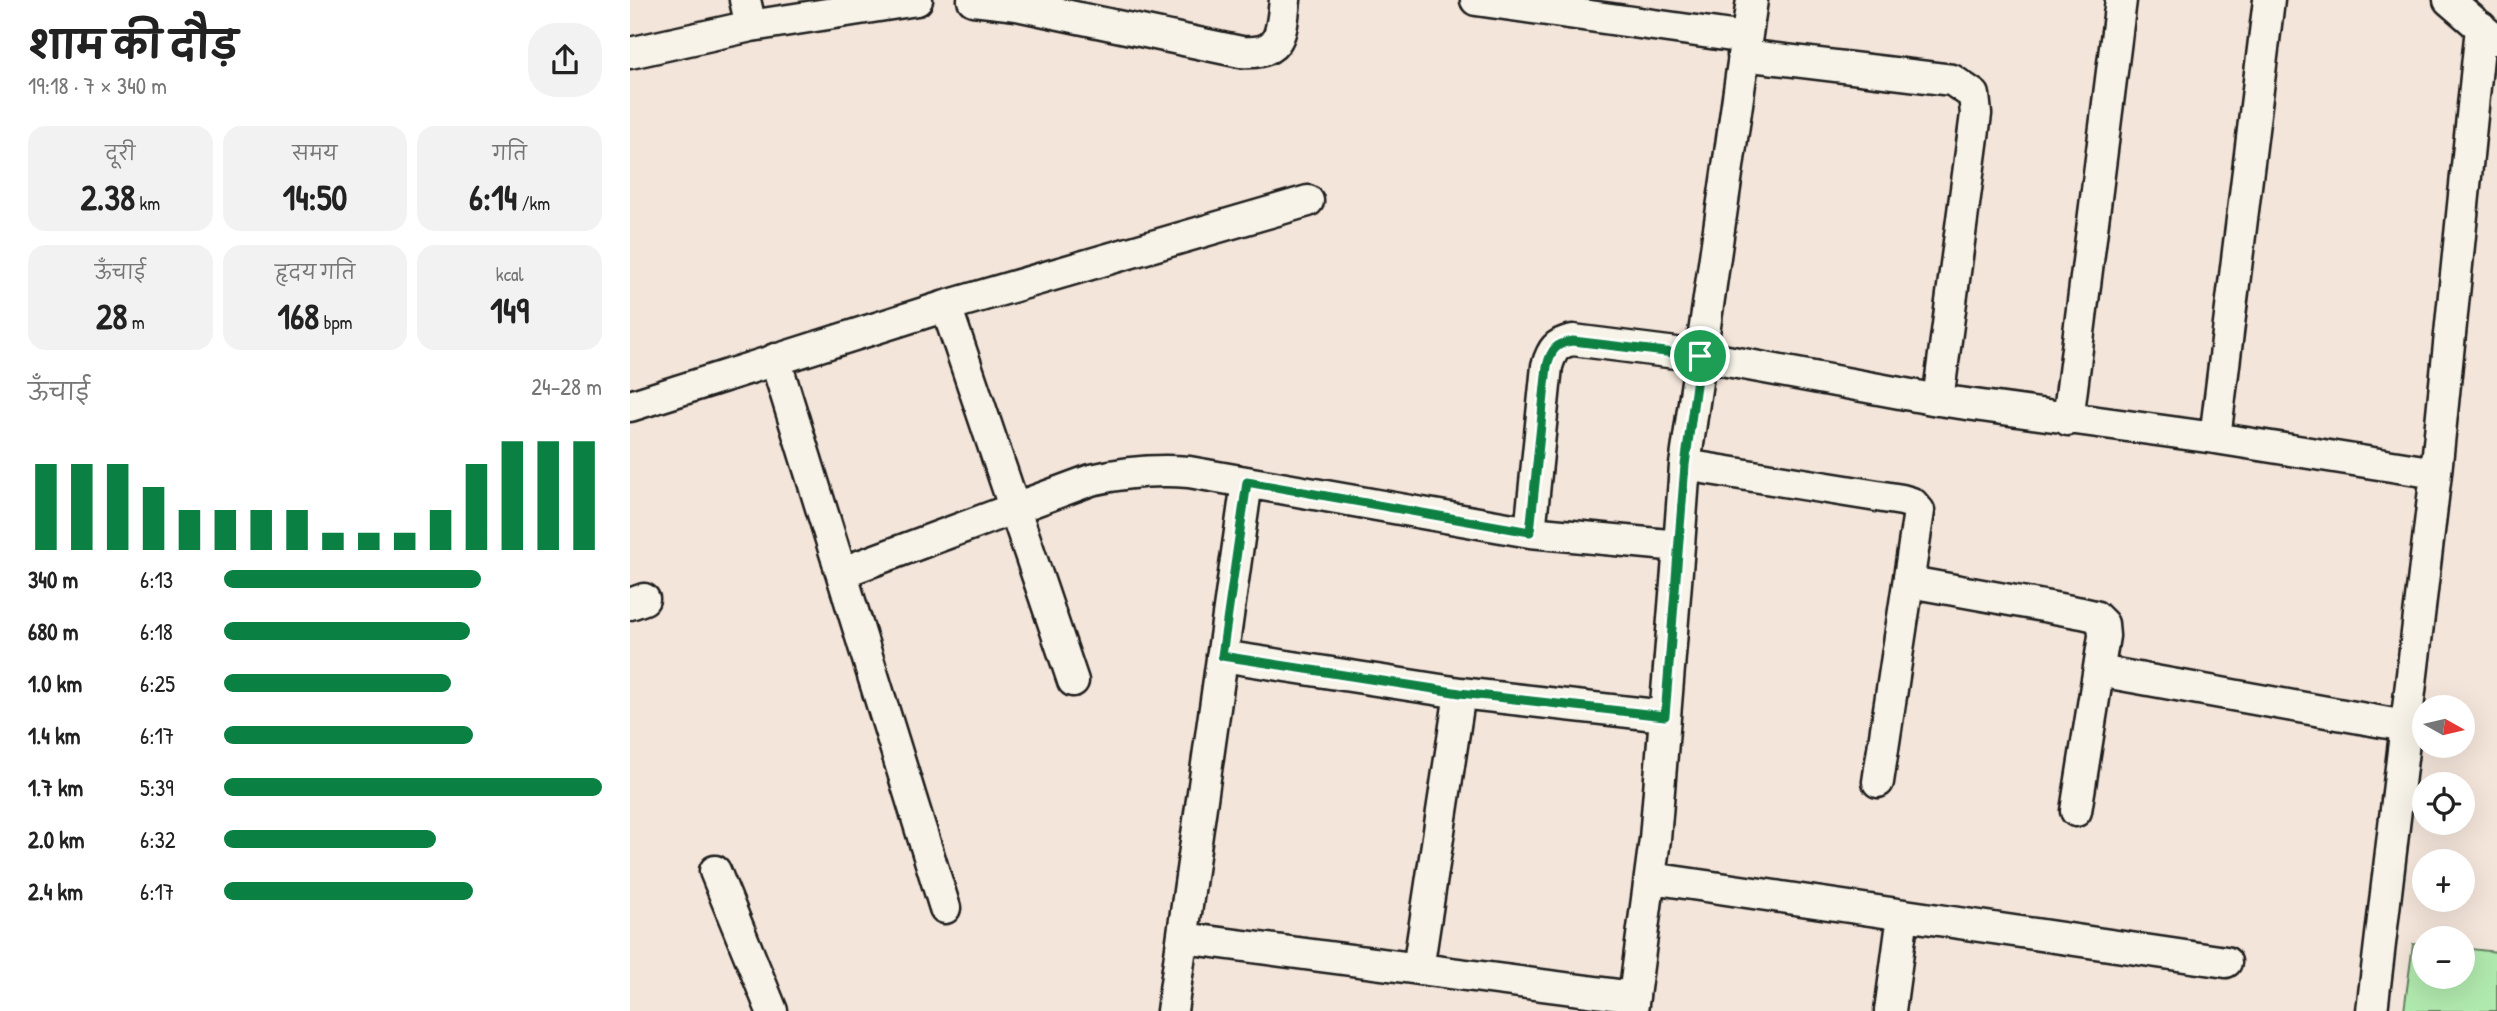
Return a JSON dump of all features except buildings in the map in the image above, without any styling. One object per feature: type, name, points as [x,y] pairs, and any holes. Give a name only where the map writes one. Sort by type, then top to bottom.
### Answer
[{"type":"street","points":[[630,53],[748,13],[917,0]]},
{"type":"street","points":[[973,0],[1017,5],[1261,54],[1275,46],[1282,30],[1285,0]]},
{"type":"street","points":[[1476,0],[1952,80],[1974,95],[1976,114],[1938,400]]},
{"type":"street","points":[[1183,938],[1418,969],[1633,1004],[1651,878],[1685,465],[1752,0]]},
{"type":"street","points":[[2068,420],[2121,0]]},
{"type":"street","points":[[2215,438],[2269,0]]},
{"type":"street","points":[[2372,1011],[2489,35],[2449,0]]},
{"type":"street","points":[[630,406],[946,306],[1308,201]]},
{"type":"street","points":[[946,306],[1073,681]]},
{"type":"street","points":[[1530,532],[1551,351],[1560,342],[1573,341],[1700,356],[1938,400],[2068,420],[2215,438],[2436,473]]},
{"type":"street","points":[[775,359],[945,908]]},
{"type":"street","points":[[1685,465],[1912,503],[1919,510],[1878,782]]},
{"type":"street","points":[[843,572],[1091,480],[1128,471],[1189,471],[1530,532],[1679,546]]},
{"type":"street","points":[[1172,1011],[1247,482]]},
{"type":"street","points":[[1910,582],[2095,616],[2103,624],[2099,671],[2076,811]]},
{"type":"street","points":[[1222,656],[1460,693],[1665,716]]},
{"type":"street","points":[[2099,671],[2405,726]]},
{"type":"street","points":[[1418,969],[1460,693]]},
{"type":"street","points":[[715,871],[772,1011]]},
{"type":"street","points":[[1651,878],[2226,962]]},
{"type":"street","points":[[1890,1011],[1903,915]]},
{"type":"green space","points":[[2475,949],[2497,952],[2497,1011],[2404,1011],[2412,951],[2412,989],[2475,989]]},
{"type":"route","points":[[1573,341],[1700,356],[1685,465],[1665,716],[1460,693],[1222,656],[1247,482],[1530,532],[1547,366],[1551,351],[1560,342],[1573,341]]}]
